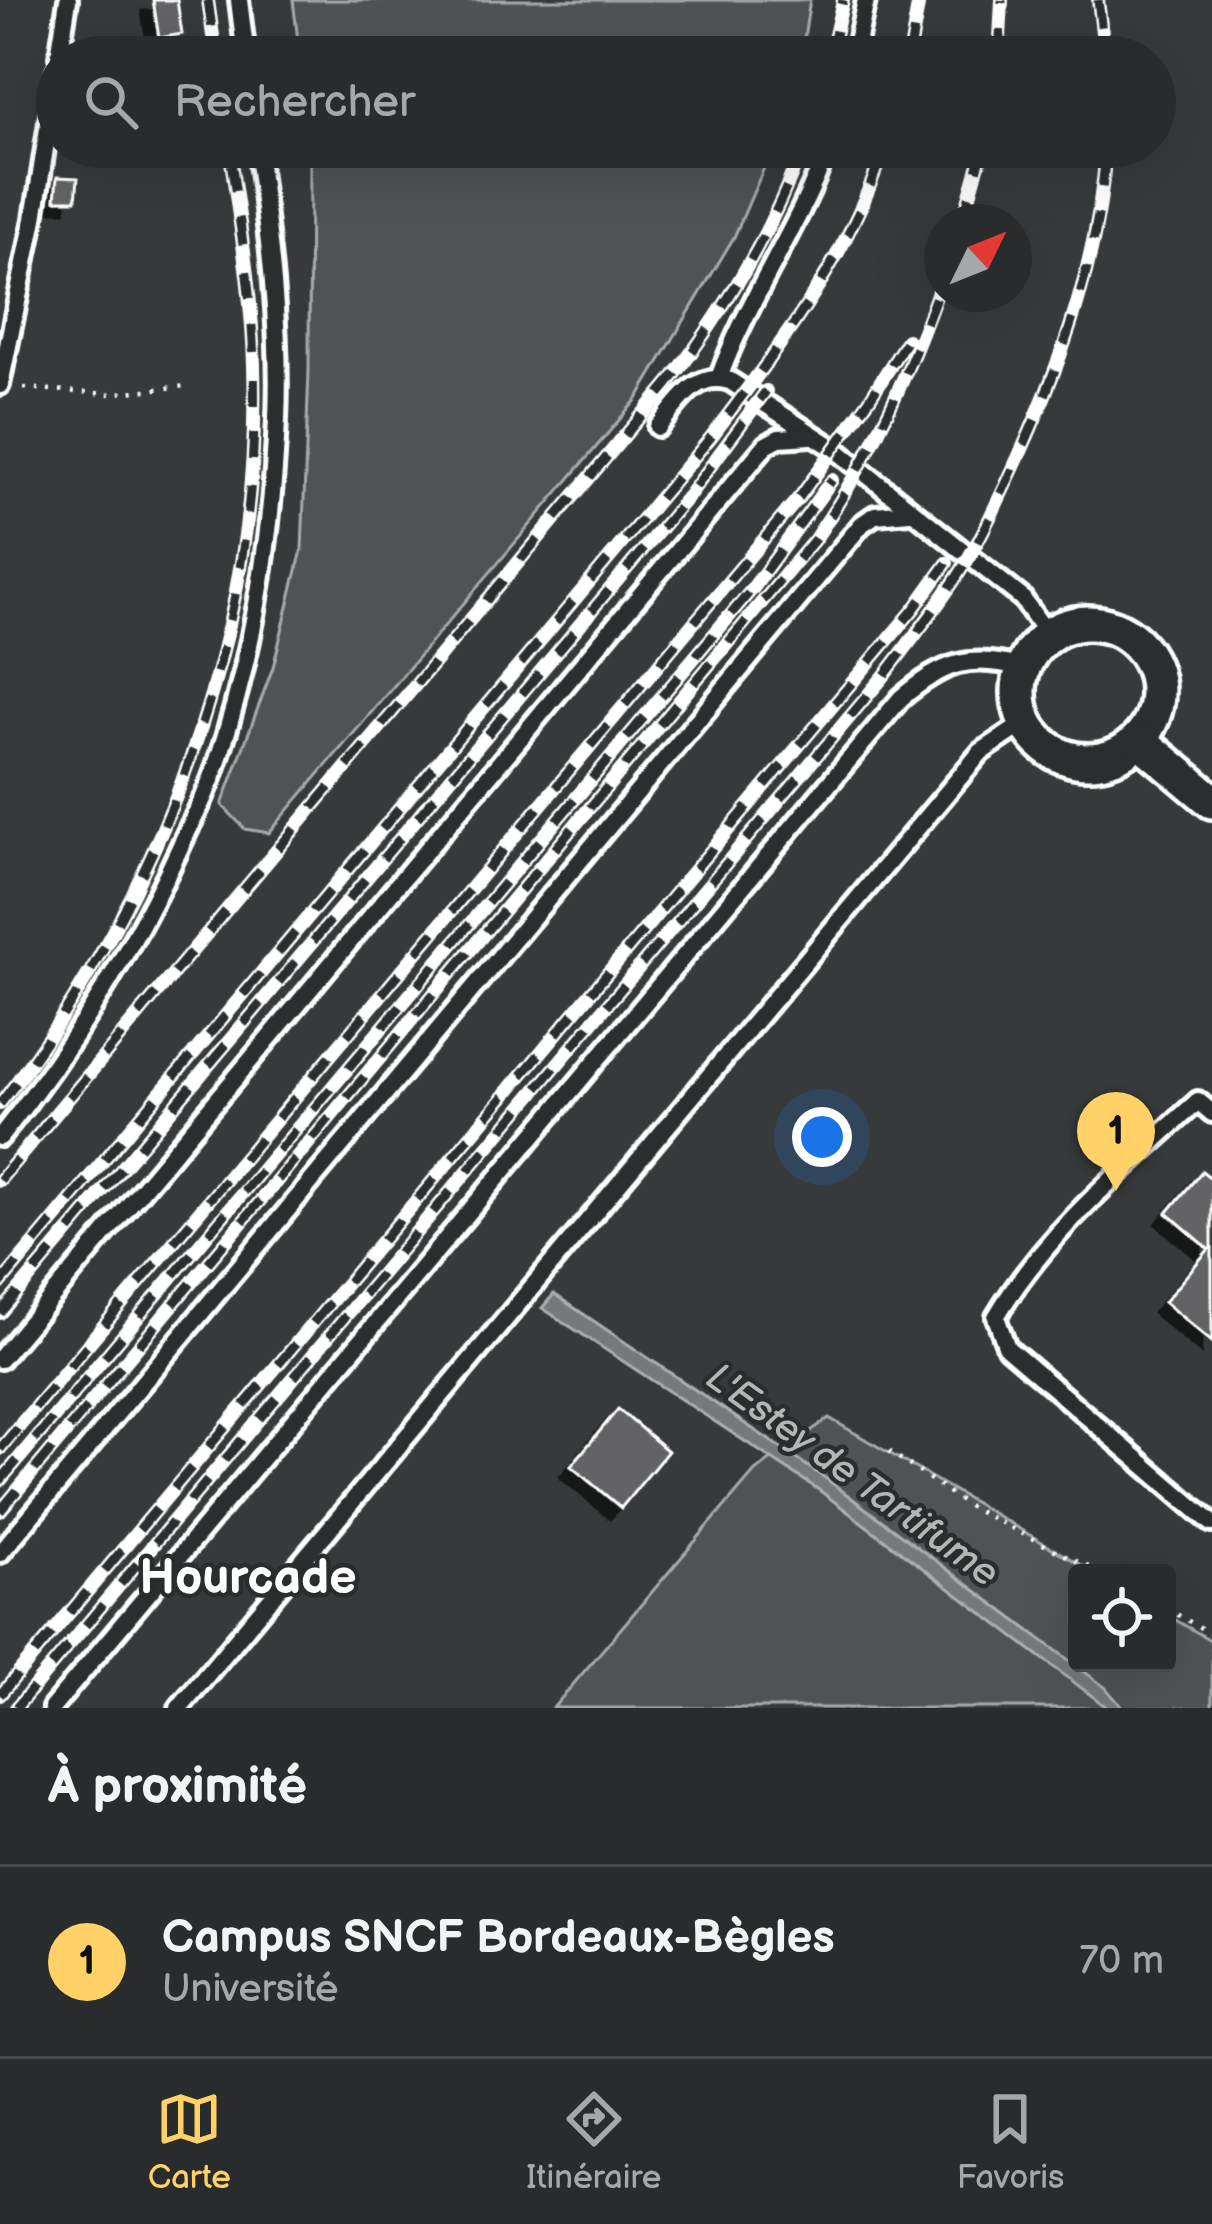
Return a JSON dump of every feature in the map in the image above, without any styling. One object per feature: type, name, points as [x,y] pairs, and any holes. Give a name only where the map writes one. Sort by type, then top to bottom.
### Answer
[{"type":"street","points":[[1091,622],[1113,627],[1148,656],[1157,699],[1151,722],[1120,754],[1100,761],[1078,761],[1056,754],[1025,723],[1019,705],[1023,668],[1048,634],[1091,622]]},
{"type":"street","points":[[1138,740],[1212,801]]},
{"type":"lane","points":[[62,36],[68,0]]},
{"type":"lane","points":[[239,0],[243,36]]},
{"type":"lane","points":[[858,36],[866,0]]},
{"type":"lane","points":[[0,385],[42,168]]},
{"type":"lane","points":[[0,1137],[96,1009],[162,886],[215,771],[248,650],[268,536],[278,417],[273,274],[260,168]]},
{"type":"lane","points":[[719,378],[819,168]]},
{"type":"lane","points":[[658,427],[700,380],[719,378],[736,384],[835,449],[1022,598],[1048,634]]},
{"type":"lane","points":[[0,1359],[766,445],[779,438],[810,436]]},
{"type":"lane","points":[[0,1553],[862,524],[875,515],[910,512]]},
{"type":"lane","points":[[52,1708],[901,698],[927,677],[964,660],[994,660],[1023,668]]},
{"type":"lane","points":[[179,1708],[981,752],[1025,723]]},
{"type":"lane","points":[[1212,1113],[1198,1101],[1089,1201],[1017,1282],[996,1317],[1006,1348],[1212,1522]]},
{"type":"path","points":[[20,387],[109,394],[186,386]]},
{"type":"path","points":[[889,1451],[971,1508],[1083,1564]]},
{"type":"path","points":[[1176,1614],[1212,1634]]},
{"type":"shaded area","points":[[293,0],[810,0],[804,36],[297,36]]},
{"type":"shaded area","points":[[310,168],[764,168],[734,237],[637,399],[269,833],[245,829],[222,805],[273,667],[302,550]]},
{"type":"shaded area","points":[[554,1294],[825,1478],[1068,1659],[1068,1672],[1085,1672],[1105,1687],[1123,1708],[1108,1708],[819,1490],[542,1308]]},
{"type":"shaded area","points":[[829,1418],[1080,1564],[1068,1564],[1068,1672],[1176,1672],[1176,1620],[1212,1641],[1212,1708],[553,1708],[755,1471]]},
{"type":"building","points":[[153,0],[177,0],[182,34],[159,36]]},
{"type":"building","points":[[57,177],[78,178],[76,200],[55,200]]},
{"type":"building","points":[[1202,1171],[1212,1179],[1212,1342],[1164,1302],[1209,1249],[1167,1213]]},
{"type":"building","points":[[618,1409],[668,1451],[621,1508],[571,1466]]},
{"type":"railway","points":[[208,0],[213,36]]},
{"type":"railway","points":[[835,36],[843,0]]},
{"type":"railway","points":[[913,36],[919,0]]},
{"type":"railway","points":[[1000,36],[1002,0]]},
{"type":"railway","points":[[1098,0],[1102,36]]},
{"type":"railway","points":[[0,1104],[58,1023],[110,937],[154,848],[191,756],[220,661],[241,564],[252,465],[254,365],[232,168]]},
{"type":"railway","points":[[0,1180],[668,384],[744,271],[793,168]]},
{"type":"railway","points":[[0,1284],[711,437],[810,299],[852,226],[877,168]]},
{"type":"railway","points":[[967,204],[978,168]]},
{"type":"railway","points":[[16,1708],[884,676],[946,593],[994,511],[1064,344],[1096,228],[1104,168]]},
{"type":"railway","points":[[0,1511],[815,539],[887,414],[930,312]]},
{"type":"railway","points":[[0,1449],[801,495],[907,340]]},
{"type":"railway","points":[[0,1313],[690,494],[766,391]]},
{"type":"railway","points":[[0,1481],[753,588],[832,480]]},
{"type":"railway","points":[[0,1695],[914,609],[947,563]]},
{"type":"place","name":"Campus SNCF Bordeaux-Bègles","points":[[1116,1191]]},
{"type":"district","name":"Hourcade","points":[[248,1578]]},
{"type":"water label","name":"L'Estey de Tartifume","points":[[852,1476]]}]
